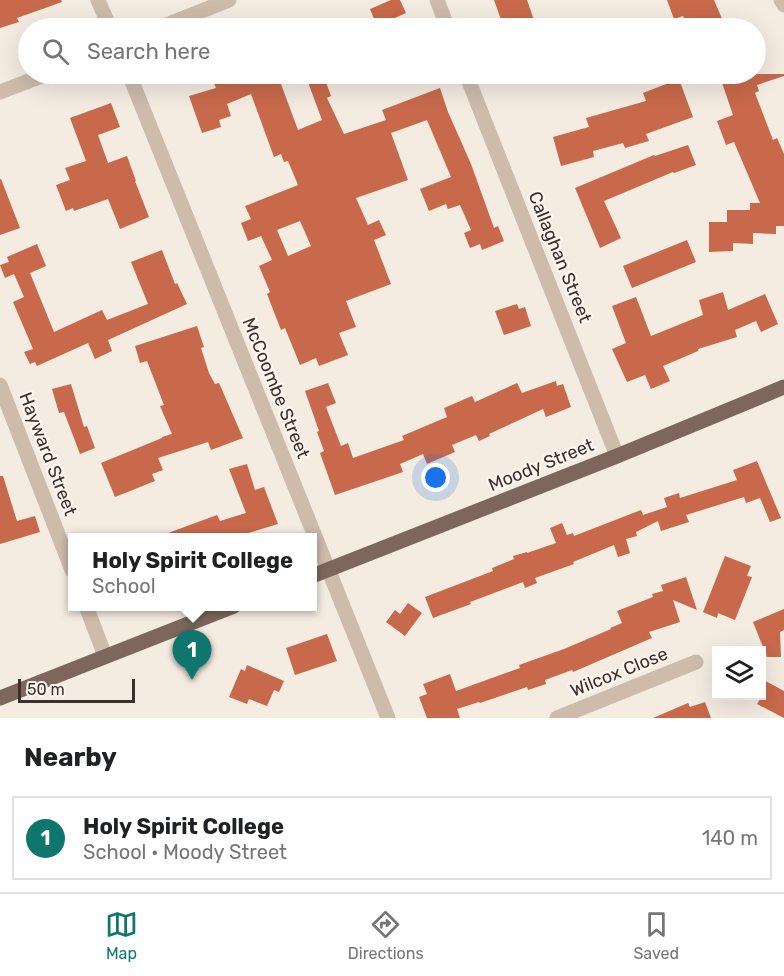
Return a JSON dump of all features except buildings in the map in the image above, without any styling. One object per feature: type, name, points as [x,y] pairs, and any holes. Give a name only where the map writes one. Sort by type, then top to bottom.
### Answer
[{"type":"main road","name":"Moody Street","points":[[317,574],[617,456],[784,387]]},
{"type":"main road","points":[[0,698],[221,611]]},
{"type":"street","points":[[98,0],[106,18]]},
{"type":"street","points":[[184,18],[229,0]]},
{"type":"street","points":[[437,0],[444,18]]},
{"type":"street","points":[[782,0],[784,5]]},
{"type":"street","points":[[0,92],[21,84]]},
{"type":"street","name":"McCoombe Street","points":[[133,84],[313,533]]},
{"type":"street","name":"Callaghan Street","points":[[470,84],[617,456]]},
{"type":"street","name":"Hayward Street","points":[[0,385],[68,560]]},
{"type":"street","name":"McCoombe Street","points":[[317,543],[388,718]]},
{"type":"street","points":[[88,611],[105,656]]},
{"type":"street","name":"Wilcox Close","points":[[557,718],[696,662]]},
{"type":"place","name":"Holy Spirit College","points":[[192,680]]}]
